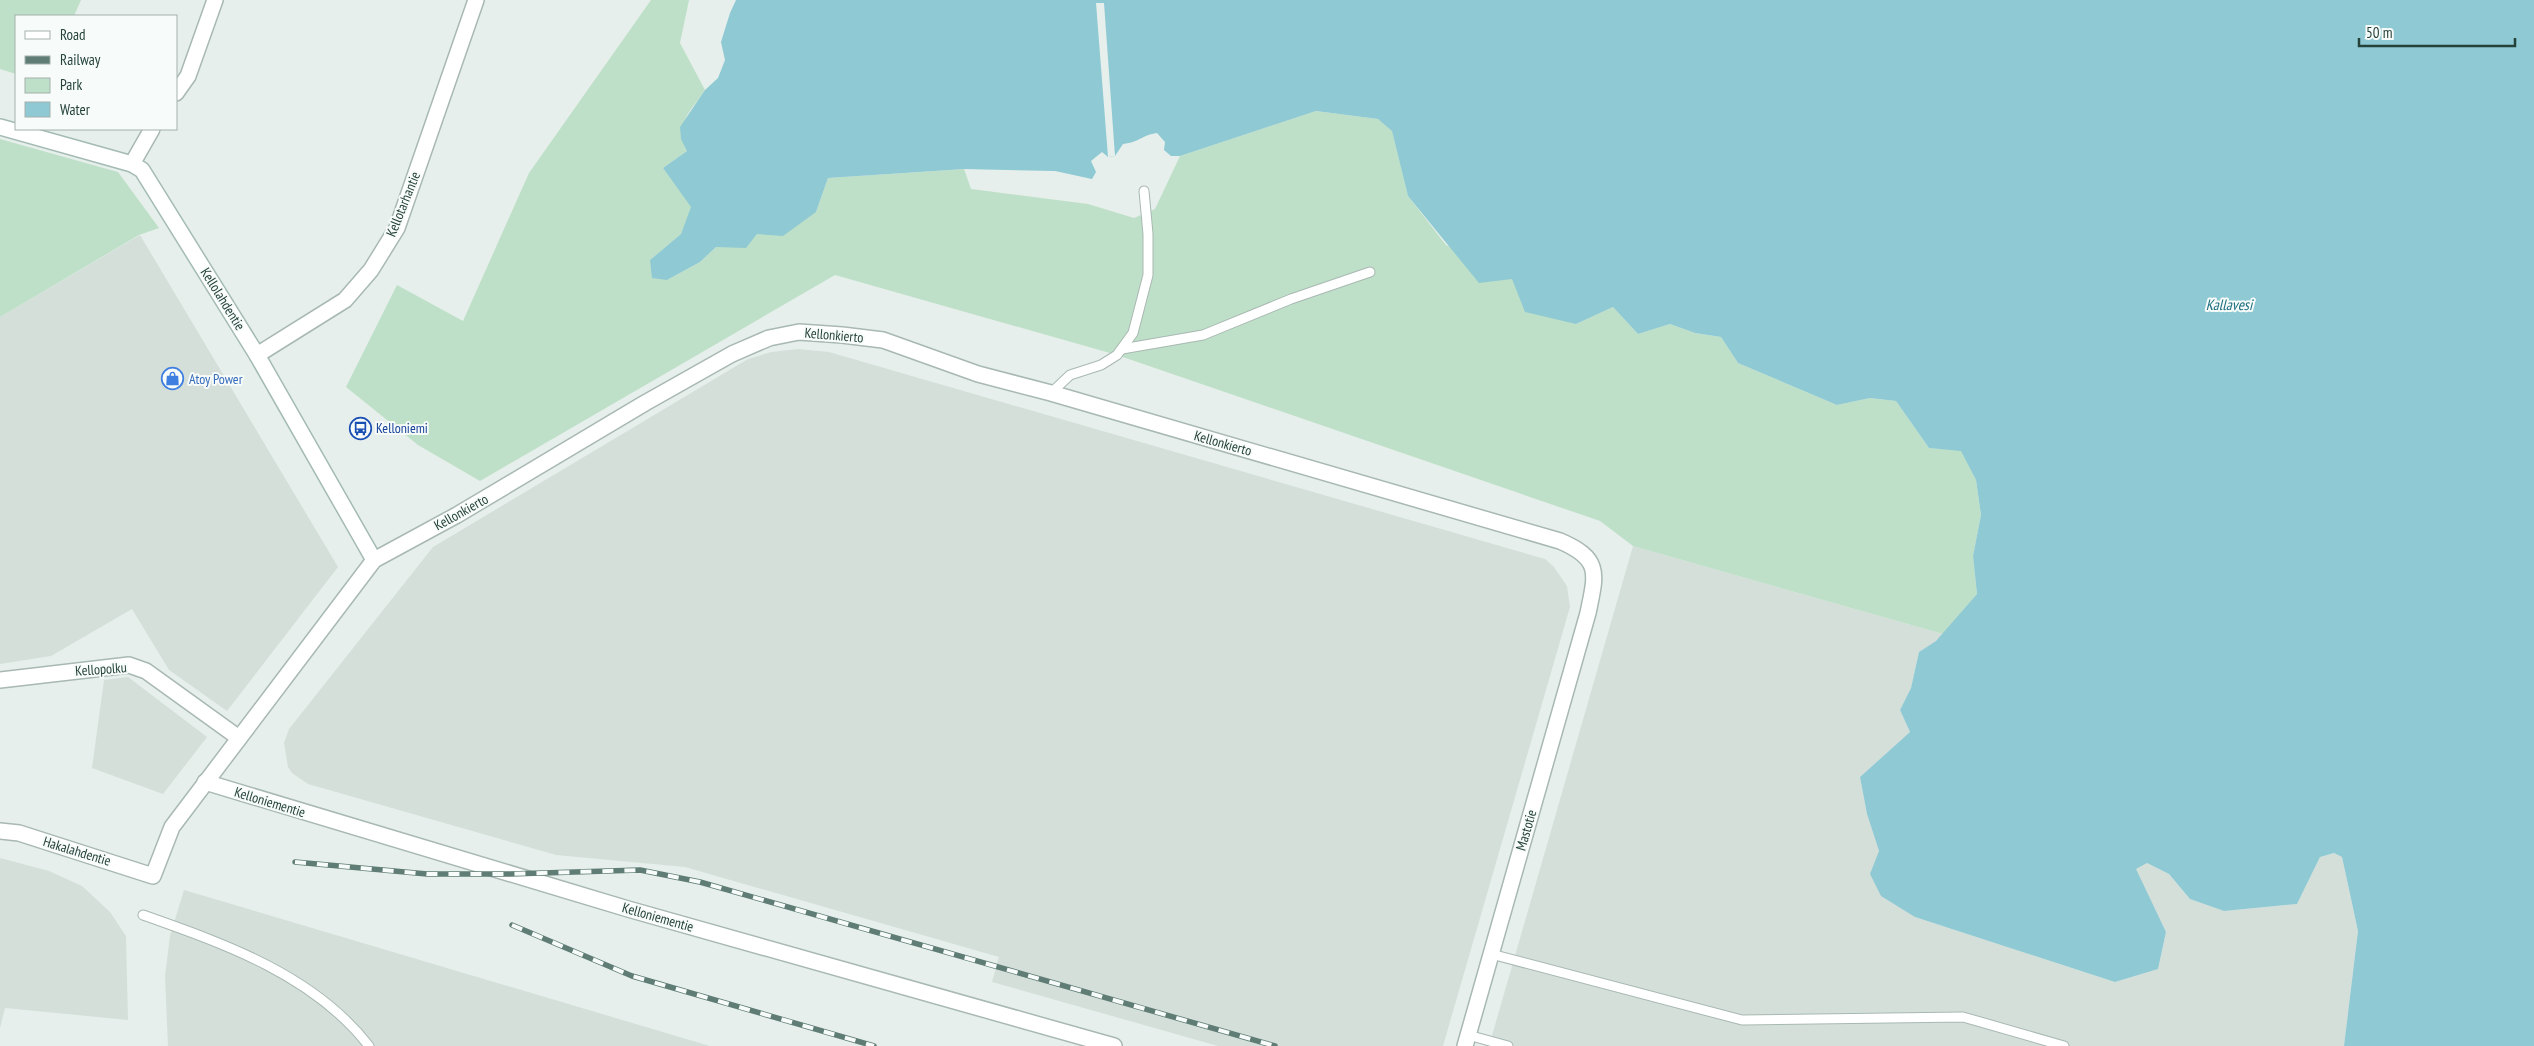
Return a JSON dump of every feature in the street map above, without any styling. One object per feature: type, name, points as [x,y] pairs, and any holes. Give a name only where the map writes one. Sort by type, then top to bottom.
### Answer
[{"type":"street","points":[[178,90],[188,76],[216,0]]},
{"type":"street","name":"Kellotarhantie","points":[[257,355],[344,300],[372,270],[396,228],[476,0]]},
{"type":"street","name":"Kellolahdentie","points":[[0,127],[132,164],[149,179],[257,355],[374,560]]},
{"type":"street","points":[[132,164],[151,130]]},
{"type":"street","name":"Kellonkierto","points":[[153,876],[172,827],[374,560],[456,515],[732,354],[769,338],[799,332],[882,340],[978,374],[1052,393],[1560,540],[1576,548],[1590,559],[1594,574],[1588,613]]},
{"type":"street","name":"Mastotie","points":[[1467,1040],[1588,613]]},
{"type":"street","name":"Kellopolku","points":[[0,680],[129,665],[146,670],[239,738]]},
{"type":"street","name":"Kelloniementie","points":[[205,782],[628,909],[1114,1046]]},
{"type":"street","name":"Hakalahdentie","points":[[0,831],[28,836],[153,876]]},
{"type":"lane","points":[[1052,393],[1070,375],[1101,365],[1117,355],[1133,333],[1148,275],[1148,234],[1144,191]]},
{"type":"lane","points":[[1122,349],[1203,334],[1291,299],[1370,272]]},
{"type":"lane","points":[[143,915],[226,946],[300,982],[354,1027],[369,1046]]},
{"type":"lane","points":[[1491,954],[1742,1020],[1963,1017],[2064,1046]]},
{"type":"lane","points":[[1467,1040],[1508,1046]]},
{"type":"shaded area","points":[[140,235],[338,567],[227,711],[169,670],[132,609],[51,656],[0,664],[0,317]]},
{"type":"shaded area","points":[[798,349],[829,352],[1545,559],[1554,567],[1567,586],[1570,607],[1443,1046],[1218,1046],[992,982],[999,957],[685,867],[556,855],[308,784],[292,773],[288,767],[284,743],[289,729],[433,547],[748,359],[771,352]]},
{"type":"shaded area","points":[[1633,546],[1943,634],[1919,652],[1911,688],[1900,710],[1910,732],[1860,777],[1867,814],[1879,851],[1915,917],[2115,982],[2158,969],[2166,932],[2135,869],[2147,863],[2169,874],[2190,899],[2224,911],[2297,904],[2320,857],[2334,853],[2342,857],[2358,931],[2344,1046],[1489,1046]]},
{"type":"shaded area","points":[[128,677],[207,737],[163,794],[92,768],[104,680]]},
{"type":"shaded area","points":[[0,858],[49,871],[82,886],[110,912],[126,936],[128,1020],[5,1008],[0,1028]]},
{"type":"shaded area","points":[[184,890],[710,1046],[168,1046],[165,976],[170,936]]},
{"type":"green space","points":[[0,0],[81,0],[74,15],[15,15],[15,74],[0,69]]},
{"type":"green space","points":[[651,0],[689,0],[680,43],[705,90],[689,112],[683,125],[683,141],[687,151],[663,168],[692,207],[681,234],[650,260],[667,280],[700,262],[716,247],[746,247],[757,234],[816,212],[828,178],[964,169],[971,189],[1088,204],[1134,218],[1155,209],[1180,156],[1316,111],[1378,119],[1392,130],[1408,196],[1446,245],[1512,279],[1576,324],[1613,307],[1638,334],[1670,324],[1695,333],[1721,337],[1738,363],[1837,405],[1870,398],[1896,401],[1929,448],[1961,450],[1976,480],[1981,515],[1973,556],[1977,594],[1943,634],[1633,546],[1600,521],[1117,355],[835,275],[480,481],[418,445],[346,387],[397,285],[463,321],[529,173]]},
{"type":"green space","points":[[0,139],[118,172],[159,228],[139,235],[0,317]]},
{"type":"water","name":"Kallavesi","points":[[736,0],[2534,0],[2534,1046],[2344,1046],[2358,931],[2342,857],[2334,853],[2320,857],[2297,904],[2224,911],[2190,899],[2169,874],[2147,863],[2136,869],[2166,932],[2158,969],[2115,982],[1915,917],[1881,896],[1870,874],[1879,851],[1867,814],[1860,777],[1910,732],[1900,710],[1911,688],[1919,652],[1936,641],[1977,594],[1973,556],[1981,515],[1976,480],[1961,451],[1929,448],[1896,401],[1870,398],[1837,405],[1738,363],[1721,337],[1695,333],[1670,324],[1638,334],[1613,307],[1576,324],[1525,312],[1512,279],[1479,283],[1408,196],[1392,131],[1378,119],[1316,111],[1180,156],[1171,156],[1164,150],[1165,142],[1157,133],[1152,134],[1123,144],[1115,156],[1108,157],[1102,152],[1091,161],[1096,172],[1092,179],[1055,171],[964,169],[828,178],[816,212],[783,236],[757,234],[746,248],[716,247],[700,262],[667,280],[652,278],[650,260],[681,234],[691,207],[663,168],[687,151],[681,139],[680,127],[705,90],[718,78],[725,60],[721,42]]},
{"type":"pier","points":[[1096,3],[1104,3],[1115,156],[1108,157]]},
{"type":"railway","points":[[295,862],[427,874],[510,874],[640,870],[700,882],[1275,1046]]},
{"type":"railway","points":[[512,925],[632,976],[874,1046]]},
{"type":"place","name":"Atoy Power","points":[[173,379]]},
{"type":"place","name":"Kelloniemi","points":[[360,428]]}]
